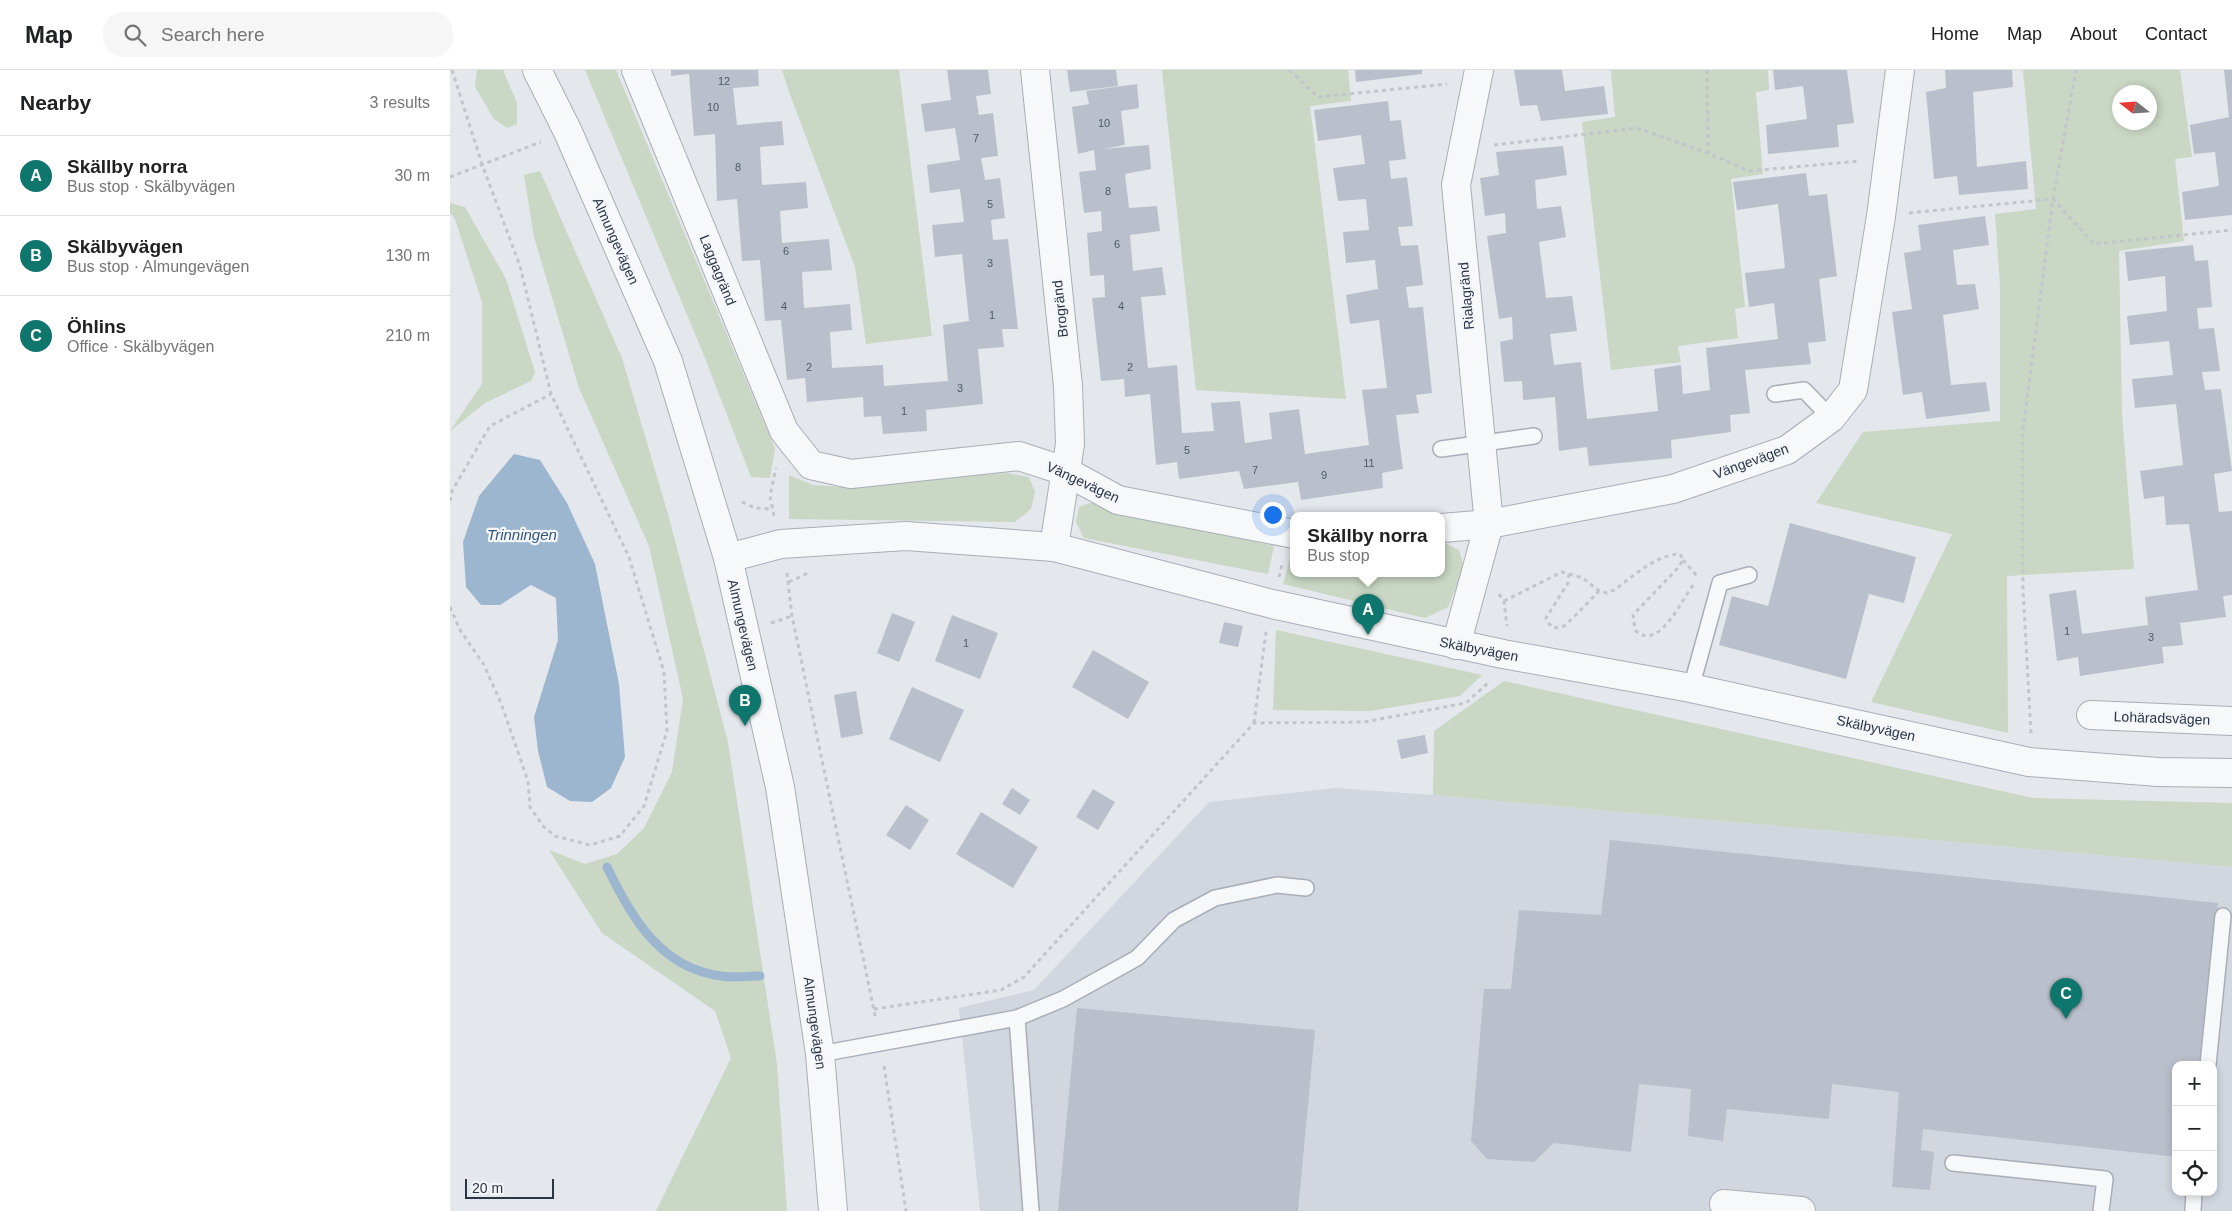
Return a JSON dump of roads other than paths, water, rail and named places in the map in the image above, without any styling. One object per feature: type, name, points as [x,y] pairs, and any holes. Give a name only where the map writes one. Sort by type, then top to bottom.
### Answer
[{"type":"street","name":"Almungevägen","points":[[537,70],[568,132],[668,360],[728,558],[780,787],[820,1054],[833,1211]]},
{"type":"street","name":"Laggagränd","points":[[636,70],[784,431],[811,465]]},
{"type":"street","name":"Brogränd","points":[[1035,70],[1068,386],[1070,444],[1054,548]]},
{"type":"street","name":"Vängevägen","points":[[1445,528],[1489,524],[1672,488],[1787,450],[1831,418],[1853,390],[1881,216],[1900,70]]},
{"type":"street","name":"Rialagränd","points":[[1478,75],[1456,185],[1489,524]]},
{"type":"street","name":"Vängevägen","points":[[811,465],[851,474],[1019,456],[1065,471],[1118,500],[1290,533]]},
{"type":"street","points":[[1456,645],[1480,564],[1489,524]]},
{"type":"street","name":"Skälbyvägen","points":[[728,558],[781,544],[906,536],[1054,548],[1272,604],[1456,645],[1691,688],[2029,762],[2158,772],[2232,773]]},
{"type":"street","name":"Lohäradsvägen","points":[[2091,715],[2232,720]]},
{"type":"street","points":[[1724,1204],[1801,1211]]},
{"type":"lane","points":[[1775,394],[1804,390],[1831,418]]},
{"type":"lane","points":[[1441,449],[1534,436]]},
{"type":"lane","points":[[1691,688],[1720,583],[1749,576]]},
{"type":"lane","points":[[820,1054],[1017,1018],[1063,999],[1137,958],[1174,920],[1215,898],[1277,886],[1306,888]]},
{"type":"lane","points":[[2208,1061],[2223,916]]},
{"type":"lane","points":[[1017,1018],[1031,1211]]},
{"type":"lane","points":[[1953,1163],[2105,1180],[2101,1211]]},
{"type":"lane","points":[[2192,1211],[2194,1196]]},
{"type":"water","name":"Trinningen","points":[[514,454],[540,460],[567,503],[595,564],[619,684],[625,757],[611,788],[592,802],[570,801],[547,787],[538,751],[534,717],[558,640],[556,598],[531,585],[500,605],[481,605],[466,587],[463,542],[479,496]]},
{"type":"waterway","points":[[607,867],[626,904],[650,937],[664,951],[681,963],[700,971],[726,977],[760,976]]},
{"type":"place","name":"Skällby norra","points":[[1368,635]]},
{"type":"place","name":"Skälbyvägen","points":[[745,726]]},
{"type":"place","name":"Öhlins","points":[[2066,1019]]}]
